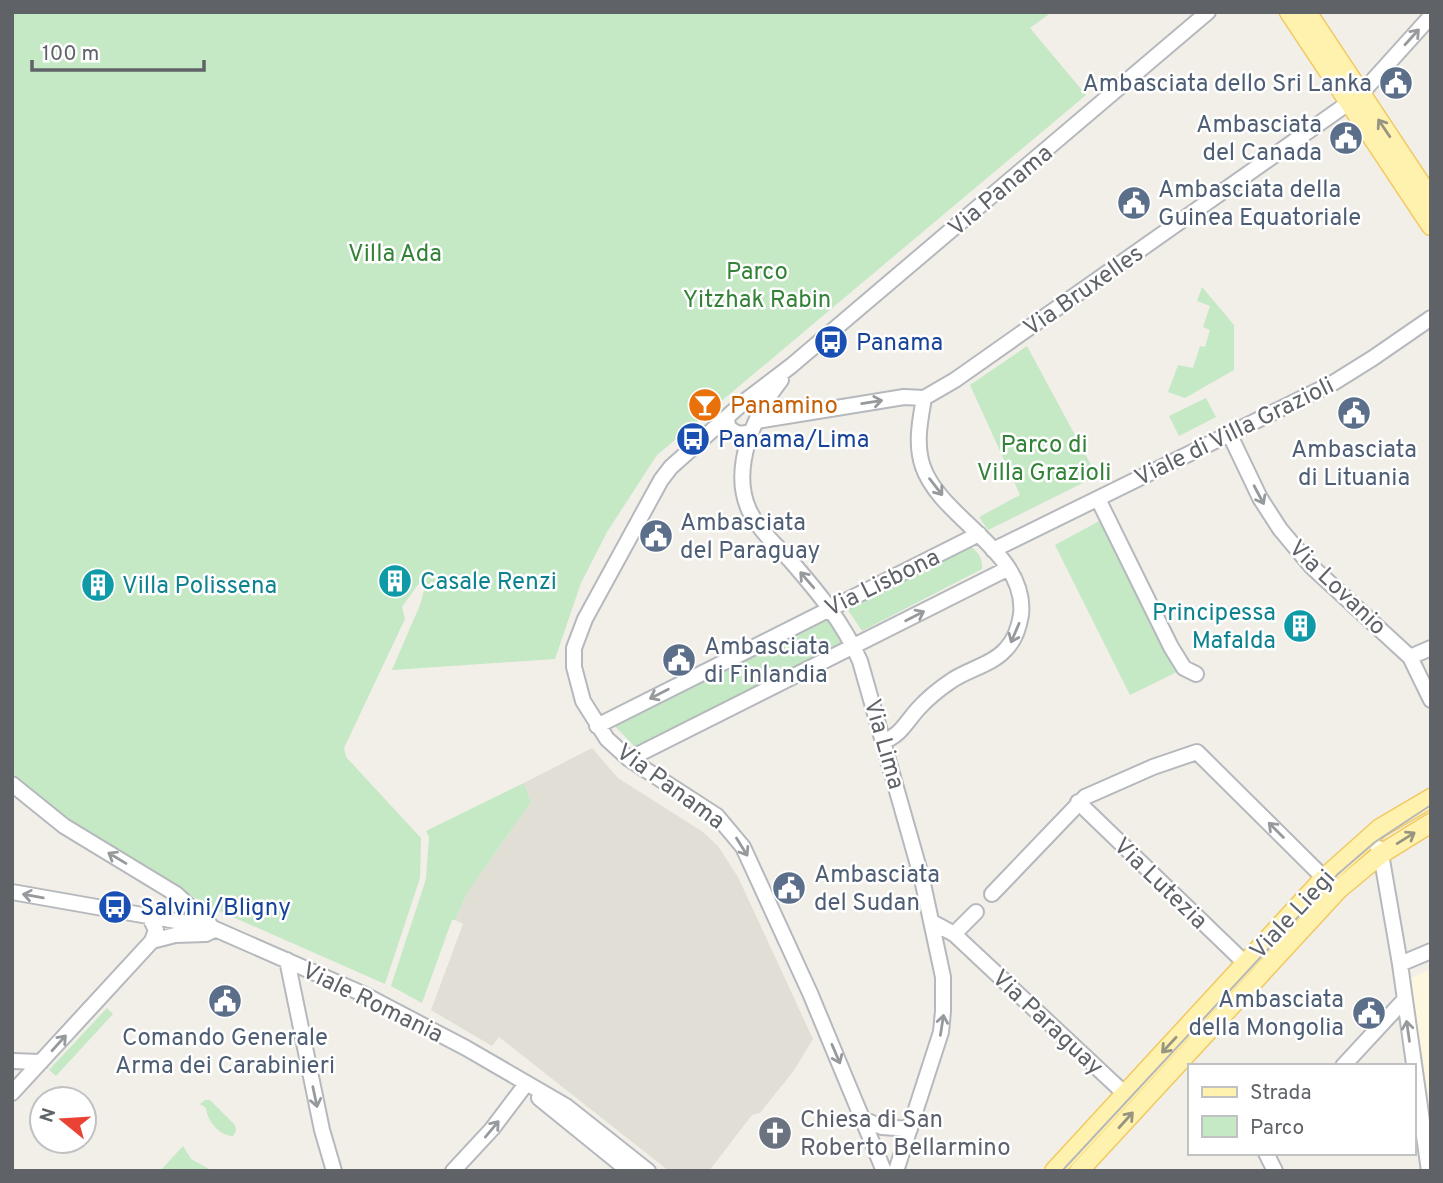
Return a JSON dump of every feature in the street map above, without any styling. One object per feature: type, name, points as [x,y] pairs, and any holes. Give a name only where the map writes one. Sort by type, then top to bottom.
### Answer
[{"type":"main road","points":[[1289,12],[1423,189],[1431,226]]},
{"type":"main road","points":[[1307,12],[1354,99]]},
{"type":"main road","name":"Viale Liegi","points":[[1054,1171],[1324,878],[1370,836],[1401,814],[1431,798]]},
{"type":"main road","name":"Viale Liegi","points":[[1079,1171],[1339,889],[1381,854],[1431,823]]},
{"type":"street","name":"Via Panama","points":[[884,1171],[755,869],[738,840],[717,816],[629,759],[612,744],[597,726],[583,701],[575,675],[573,653],[580,630],[656,486],[671,467],[731,419],[1208,12]]},
{"type":"street","name":"Via Bruxelles","points":[[924,398],[955,380],[1354,99],[1431,16]]},
{"type":"street","name":"Viale di Villa Grazioli","points":[[993,550],[1345,376],[1431,318]]},
{"type":"street","name":"Via Lima","points":[[791,366],[772,390],[755,425],[744,471],[745,497],[758,523],[830,607],[854,646],[884,741],[932,922],[943,977],[943,1022],[896,1171]]},
{"type":"street","points":[[755,425],[748,411],[731,419],[743,434],[755,425],[904,397],[924,398],[919,454],[928,479],[993,550],[1016,584],[1021,603],[1020,622],[1010,645],[997,657],[955,678],[936,692],[897,734],[884,741]]},
{"type":"street","name":"Via Lovanio","points":[[1230,433],[1260,498],[1280,529],[1311,566],[1410,657],[1431,700]]},
{"type":"street","points":[[1098,499],[1171,647],[1184,668],[1196,674]]},
{"type":"street","name":"Via Lisbona","points":[[597,726],[979,534]]},
{"type":"street","name":"Via Lisbona","points":[[629,759],[1007,569]]},
{"type":"street","points":[[1410,657],[1431,648]]},
{"type":"street","points":[[992,894],[1078,802],[1107,786],[1197,752],[1324,878]]},
{"type":"street","points":[[12,784],[64,826],[176,894],[215,929]]},
{"type":"street","name":"Via Lutezia","points":[[1078,802],[1245,963]]},
{"type":"street","points":[[1370,836],[1381,854],[1414,1064]]},
{"type":"street","points":[[12,892],[215,929]]},
{"type":"street","points":[[175,935],[167,919],[168,909],[176,894]]},
{"type":"street","points":[[954,934],[976,912]]},
{"type":"street","points":[[12,1093],[152,941],[156,930],[149,916]]},
{"type":"street","name":"Via Paraguay","points":[[932,922],[954,934],[1124,1093]]},
{"type":"street","points":[[152,941],[175,935],[206,934],[215,929]]},
{"type":"street","name":"Viale Romania","points":[[215,929],[380,1003],[466,1048],[566,1105],[648,1171]]},
{"type":"street","points":[[1400,964],[1431,951]]},
{"type":"street","points":[[287,960],[322,1130],[334,1171]]},
{"type":"street","points":[[1345,1064],[1405,999]]},
{"type":"street","points":[[12,1061],[41,1062]]},
{"type":"street","points":[[1415,1071],[1429,1171]]},
{"type":"street","points":[[453,1171],[492,1129],[526,1084]]},
{"type":"street","name":"Viale Romania","points":[[526,1084],[540,1099],[629,1171]]},
{"type":"street","points":[[864,1120],[886,1128],[910,1129]]},
{"type":"street","points":[[1267,1155],[1275,1171]]},
{"type":"shaded area","points":[[592,748],[618,778],[703,832],[718,846],[738,877],[813,1039],[795,1069],[760,1113],[752,1115],[709,1171],[669,1171],[499,1037],[492,1046],[431,1010],[463,924],[455,920],[467,893],[531,802],[524,783]]},
{"type":"shaded area","points":[[1431,969],[1431,1112],[1409,979]]},
{"type":"green space","name":"Villa Ada","points":[[12,12],[1052,12],[1030,28],[1086,95],[657,455],[607,532],[581,583],[555,659],[392,670],[420,605],[425,587],[419,583],[402,607],[405,619],[344,748],[346,757],[421,838],[420,878],[385,984],[210,907],[67,819],[26,788],[12,771]]},
{"type":"green space","points":[[1202,287],[1234,325],[1234,370],[1185,398],[1168,392],[1178,365],[1193,368],[1200,346],[1205,347],[1210,330],[1203,327],[1210,306],[1197,301]]},
{"type":"green space","name":"Parco di Villa Grazioli","points":[[1027,346],[1097,476],[988,530],[979,517],[1020,495],[970,385]]},
{"type":"green space","points":[[1206,398],[1216,417],[1179,436],[1169,416]]},
{"type":"green space","points":[[1103,519],[1177,672],[1130,695],[1055,545]]},
{"type":"green space","points":[[970,546],[979,556],[982,569],[862,631],[846,607]]},
{"type":"green space","points":[[826,616],[844,643],[636,748],[611,722]]},
{"type":"green space","points":[[524,783],[531,802],[467,893],[455,920],[452,920],[422,1003],[391,986],[426,879],[429,837],[426,831]]},
{"type":"green space","points":[[107,1008],[113,1014],[56,1076],[49,1070]]},
{"type":"green space","points":[[210,1100],[235,1125],[233,1136],[223,1133],[215,1126],[206,1108],[200,1104]]},
{"type":"green space","points":[[183,1146],[191,1159],[209,1169],[160,1171]]},
{"type":"tram line","points":[[1062,1171],[1338,874],[1375,842],[1431,805]]},
{"type":"place","name":"Ambasciata dello Sri Lanka","points":[[1396,83]]},
{"type":"place","name":"Ambasciata del Canada","points":[[1346,138]]},
{"type":"place","name":"Ambasciata della Guinea Equatoriale","points":[[1134,203]]},
{"type":"place","name":"Panama","points":[[831,342]]},
{"type":"place","name":"Panamino","points":[[705,405]]},
{"type":"place","name":"Ambasciata di Lituania","points":[[1354,413]]},
{"type":"place","name":"Panama/Lima","points":[[693,439]]},
{"type":"place","name":"Ambasciata del Paraguay","points":[[656,536]]},
{"type":"place","name":"Casale Renzi","points":[[395,581]]},
{"type":"place","name":"Villa Polissena","points":[[98,585]]},
{"type":"place","name":"Principessa Mafalda","points":[[1300,626]]},
{"type":"place","name":"Ambasciata di Finlandia","points":[[679,660]]},
{"type":"place","name":"Ambasciata del Sudan","points":[[789,888]]},
{"type":"place","name":"Salvini/Bligny","points":[[115,907]]},
{"type":"place","name":"Comando Generale Arma dei Carabinieri","points":[[225,1001]]},
{"type":"place","name":"Ambasciata della Mongolia","points":[[1369,1013]]},
{"type":"place","name":"Chiesa di San Roberto Bellarmino","points":[[775,1133]]},
{"type":"park label","name":"Parco Yitzhak Rabin","points":[[757,285]]}]
